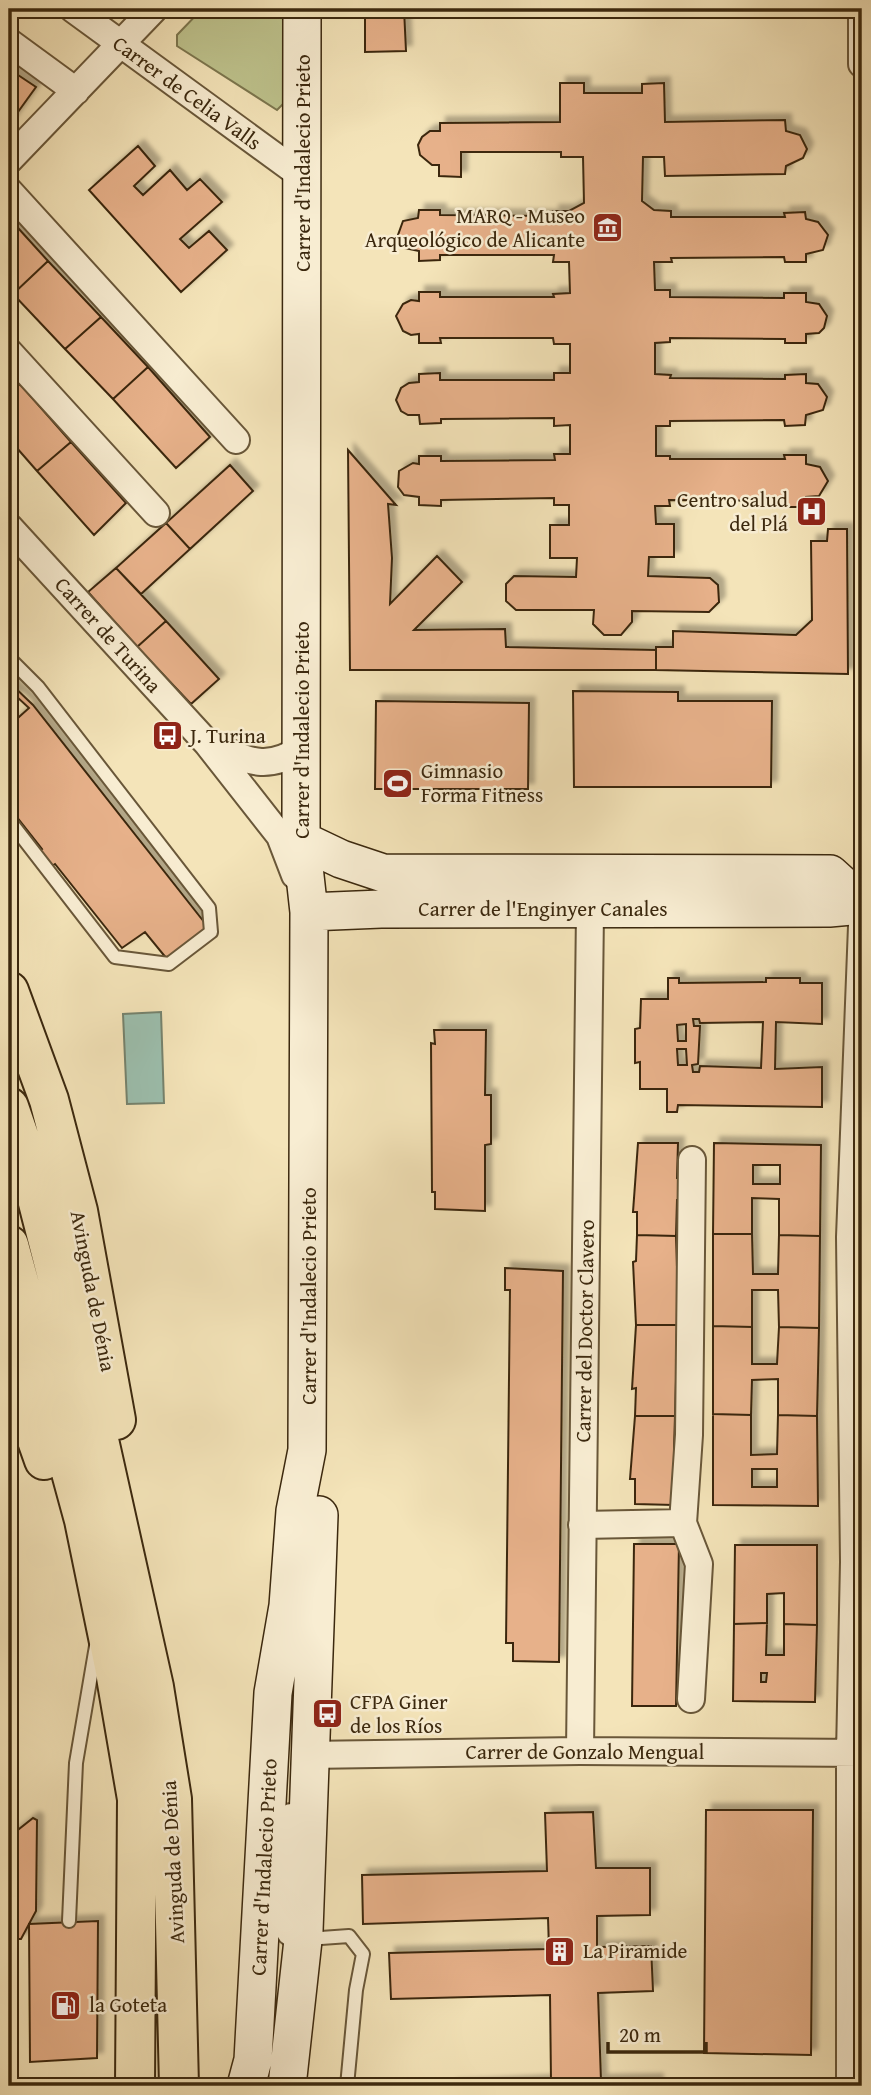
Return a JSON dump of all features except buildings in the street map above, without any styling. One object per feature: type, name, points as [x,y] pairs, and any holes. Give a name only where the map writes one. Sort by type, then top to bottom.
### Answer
[{"type":"main road","name":"Avinguda de Dénia","points":[[9,991],[49,1100],[80,1223],[114,1399],[137,1599],[173,1799],[179,2086]]},
{"type":"main road","name":"Avinguda de Dénia","points":[[9,1107],[26,1156],[137,1599]]},
{"type":"main road","name":"Avinguda de Dénia","points":[[9,1245],[71,1468],[115,1671],[137,1799],[135,2086]]},
{"type":"main road","name":"Avinguda de Dénia","points":[[9,1361],[115,1671]]},
{"type":"street","name":"Carrer de Celia Valls","points":[[73,9],[302,176]]},
{"type":"street","points":[[9,160],[154,9]]},
{"type":"street","name":"Carrer d'Indalecio Prieto","points":[[246,2086],[253,2060],[274,1693],[288,1606],[295,1511],[307,1450],[309,912],[301,840],[302,9]]},
{"type":"street","points":[[862,9],[862,64]]},
{"type":"street","points":[[9,42],[76,91]]},
{"type":"street","points":[[9,191],[236,440]]},
{"type":"street","points":[[9,352],[156,513]]},
{"type":"street","name":"Carrer de Turina","points":[[9,527],[207,743],[280,836],[309,912]]},
{"type":"street","name":"Carrer de Turina","points":[[207,743],[259,764],[283,761],[303,748]]},
{"type":"street","name":"Carrer de l'Enginyer Canales","points":[[301,840],[341,859],[383,873],[830,874],[862,904]]},
{"type":"street","name":"Carrer de l'Enginyer Canales","points":[[309,912],[338,888],[383,873]]},
{"type":"street","name":"Carrer de l'Enginyer Canales","points":[[309,912],[381,908],[590,911],[862,904]]},
{"type":"street","name":"Carrer del Doctor Clavero","points":[[580,1751],[590,911]]},
{"type":"street","points":[[850,2086],[858,1562],[856,1236],[862,926]]},
{"type":"street","points":[[691,1699],[699,1564],[683,1523],[689,1435],[692,1160]]},
{"type":"street","name":"Carrer d'Indalecio Prieto","points":[[287,2086],[303,1939],[319,1512],[307,1450]]},
{"type":"street","points":[[582,1525],[683,1523]]},
{"type":"street","name":"Carrer d'Indalecio Prieto","points":[[288,1606],[296,1667],[296,1729],[284,1918],[290,1932],[303,1939]]},
{"type":"street","name":"Carrer de Gonzalo Mengual","points":[[309,1755],[580,1751],[856,1753]]},
{"type":"lane","points":[[9,658],[38,687],[209,908],[211,932],[169,964],[115,957],[9,820]]},
{"type":"lane","points":[[69,1921],[76,1763],[100,1625]]},
{"type":"lane","points":[[303,1939],[349,1936],[363,1954],[356,1990],[347,2086]]},
{"type":"green space","points":[[202,9],[286,9],[287,100],[277,110],[177,46],[177,35]]},
{"type":"shaded area","points":[[161,1012],[164,1103],[127,1104],[123,1014]]},
{"type":"place","name":"MARQ - Museo Arqueológico de Alicante","points":[[608,228]]},
{"type":"place","name":"Centro salud del Plá","points":[[811,512]]},
{"type":"place","name":"J. Turina","points":[[167,736]]},
{"type":"place","name":"Gimnasio Forma Fitness","points":[[398,783]]},
{"type":"place","name":"CFPA Giner de los Ríos","points":[[327,1714]]},
{"type":"place","name":"La Piramide","points":[[560,1951]]},
{"type":"place","name":"la Goteta","points":[[66,2005]]}]
